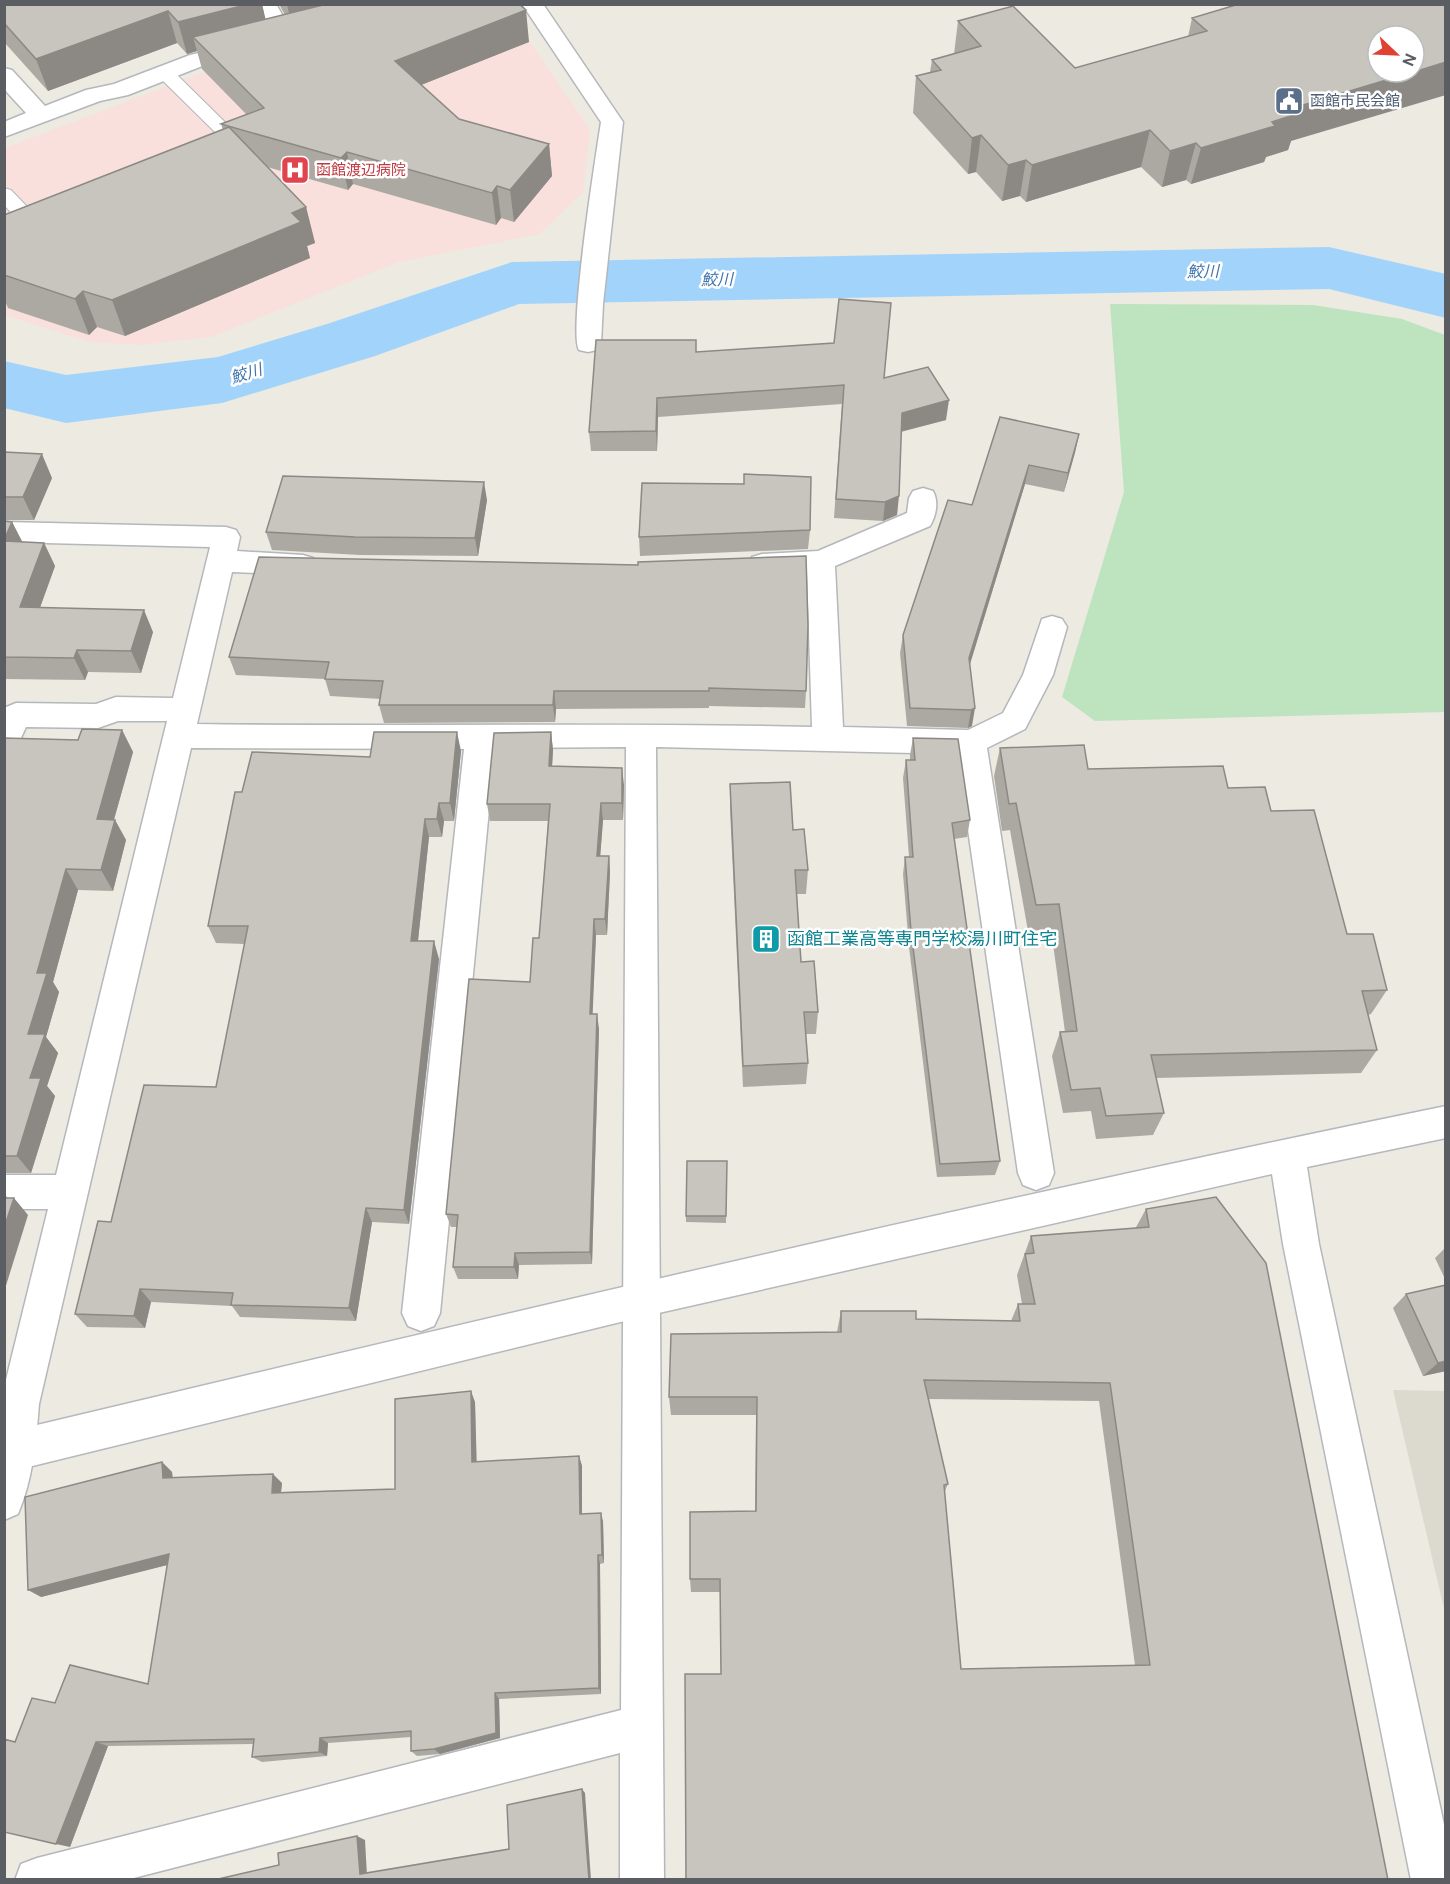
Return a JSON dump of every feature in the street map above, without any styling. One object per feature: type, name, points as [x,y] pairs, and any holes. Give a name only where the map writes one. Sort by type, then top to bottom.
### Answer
[{"type":"street","points":[[265,4],[286,39]]},
{"type":"street","points":[[532,4],[612,122],[601,230],[590,304],[588,344]]},
{"type":"street","points":[[4,130],[94,95],[120,90],[198,60],[308,34]]},
{"type":"street","points":[[4,75],[40,115]]},
{"type":"street","points":[[738,564],[821,561],[920,519],[923,498]]},
{"type":"street","points":[[4,532],[226,537],[20,1404],[10,1450],[4,1500]]},
{"type":"street","points":[[220,561],[325,566]]},
{"type":"street","points":[[821,561],[828,739]]},
{"type":"street","points":[[4,743],[10,711],[98,716],[116,709],[181,723],[337,738],[641,735],[970,742],[1014,721],[1038,675],[1052,627]]},
{"type":"street","points":[[641,735],[642,1880]]},
{"type":"street","points":[[421,1312],[481,736]]},
{"type":"street","points":[[970,742],[1036,1173]]},
{"type":"street","points":[[10,1450],[641,1299],[1182,1178],[1446,1122]]},
{"type":"street","points":[[1287,1156],[1301,1244],[1432,1880]]},
{"type":"street","points":[[4,1192],[71,1192]]},
{"type":"street","points":[[36,1880],[643,1726]]},
{"type":"lane","points":[[164,72],[229,135],[208,162],[198,166]]},
{"type":"lane","points":[[4,194],[37,228],[58,219]]},
{"type":"shaded area","name":"函館渡辺病院","points":[[504,5],[590,129],[583,192],[540,234],[399,262],[211,337],[141,345],[90,342],[5,315],[5,148],[217,67]]},
{"type":"shaded area","points":[[1393,1390],[1445,1391],[1445,1613]]},
{"type":"green space","points":[[1110,304],[1313,305],[1402,319],[1445,335],[1445,712],[1095,721],[1062,697],[1124,492]]},
{"type":"building","points":[[4,4],[249,4],[178,22],[168,11],[36,59],[4,23]]},
{"type":"building","points":[[327,4],[519,4],[526,10],[395,61],[459,119],[549,144],[510,190],[497,186],[492,193],[347,152],[341,158],[221,124],[264,108],[193,37]]},
{"type":"building","name":"函館市民会館","points":[[1239,4],[1446,4],[1446,62],[1426,68],[1426,24],[1366,24],[1366,84],[1373,84],[1293,108],[1300,113],[1272,122],[1275,126],[1201,148],[1196,143],[1170,151],[1150,130],[1032,165],[1026,160],[1008,165],[981,135],[972,138],[916,76],[941,70],[932,60],[981,46],[958,21],[1013,6],[1075,68],[1207,31],[1192,18]]},
{"type":"building","points":[[229,127],[306,207],[292,213],[301,222],[112,300],[83,291],[75,299],[4,275],[4,215]]},
{"type":"building","points":[[839,299],[891,303],[884,378],[928,367],[949,400],[902,413],[899,496],[885,502],[836,499],[844,385],[657,398],[656,431],[589,432],[596,340],[696,340],[696,352],[834,343]]},
{"type":"building","points":[[1000,417],[1079,434],[1068,473],[1029,465],[969,658],[975,708],[971,710],[910,708],[903,635],[948,500],[972,505]]},
{"type":"building","points":[[4,452],[42,454],[23,497],[4,497]]},
{"type":"building","points":[[744,474],[811,477],[810,530],[639,537],[642,483],[744,484]]},
{"type":"building","points":[[283,476],[484,482],[475,538],[355,537],[266,532]]},
{"type":"building","points":[[4,521],[12,522],[4,540]]},
{"type":"building","points":[[4,541],[44,543],[20,607],[144,610],[131,651],[77,650],[74,658],[4,657]]},
{"type":"building","points":[[806,556],[808,626],[806,691],[709,688],[709,691],[554,691],[553,705],[379,705],[383,681],[325,679],[329,662],[229,657],[259,557],[638,565],[638,562]]},
{"type":"building","points":[[82,729],[122,730],[97,819],[115,820],[101,870],[66,869],[37,973],[47,973],[28,1034],[45,1034],[30,1078],[41,1078],[17,1156],[4,1156],[4,738],[78,740]]},
{"type":"building","points":[[374,732],[457,732],[450,803],[439,803],[437,819],[425,819],[411,941],[434,941],[404,1210],[366,1208],[349,1308],[231,1305],[233,1293],[140,1289],[134,1316],[75,1314],[98,1221],[111,1222],[144,1085],[216,1087],[248,926],[208,926],[235,792],[242,792],[252,752],[370,757]]},
{"type":"building","points":[[551,732],[549,766],[622,768],[622,803],[601,803],[597,856],[609,856],[605,919],[594,919],[590,1014],[597,1014],[590,1252],[515,1253],[514,1267],[453,1267],[458,1215],[446,1214],[469,979],[530,982],[533,938],[539,938],[550,804],[487,804],[494,733]]},
{"type":"building","points":[[913,738],[958,739],[970,820],[952,823],[1000,1161],[940,1164],[911,931],[905,857],[913,857],[906,760],[915,760]]},
{"type":"building","points":[[1084,745],[1088,769],[1223,766],[1228,788],[1265,787],[1271,811],[1314,810],[1347,934],[1373,934],[1387,990],[1362,991],[1377,1050],[1151,1055],[1164,1113],[1106,1116],[1100,1088],[1071,1090],[1060,1032],[1077,1031],[1059,904],[1036,905],[1016,803],[1009,804],[1000,748]]},
{"type":"building","name":"函館工業高等専門学校湯川町住宅","points":[[790,782],[793,830],[804,829],[808,870],[795,870],[801,962],[814,961],[818,1012],[804,1012],[808,1063],[743,1066],[730,784]]},
{"type":"building","points":[[687,1161],[727,1161],[726,1216],[686,1216]]},
{"type":"building","points":[[1216,1197],[1266,1263],[1388,1880],[686,1880],[685,1674],[721,1674],[720,1579],[690,1579],[690,1512],[756,1511],[757,1397],[669,1397],[671,1334],[841,1332],[841,1311],[916,1311],[916,1319],[1020,1321],[1018,1304],[1035,1304],[1025,1254],[1034,1253],[1031,1236],[1149,1227],[1146,1209]],"holes":[[[924,1380],[1110,1383],[1150,1665],[961,1669],[944,1485],[948,1484]]]},
{"type":"building","points":[[4,1198],[14,1198],[4,1228]]},
{"type":"building","points":[[1446,1285],[1446,1361],[1438,1363],[1406,1294]]},
{"type":"building","points":[[471,1391],[472,1462],[579,1456],[580,1514],[601,1513],[602,1555],[598,1555],[599,1688],[495,1693],[496,1733],[434,1749],[411,1751],[411,1731],[320,1738],[319,1752],[252,1757],[254,1739],[96,1742],[56,1844],[4,1832],[4,1739],[15,1742],[32,1698],[55,1703],[70,1665],[148,1684],[169,1554],[28,1590],[25,1497],[162,1462],[163,1478],[273,1474],[272,1493],[395,1489],[395,1399]]},
{"type":"building","points":[[582,1789],[589,1880],[214,1880],[279,1865],[278,1853],[357,1836],[360,1874],[509,1849],[507,1805]]},
{"type":"waterway","name":"鮫川","points":[[4,384],[66,399],[222,380],[351,340],[512,283],[1329,268],[1446,296]]},
{"type":"place","name":"函館市民会館","points":[[1289,101]]},
{"type":"place","name":"函館渡辺病院","points":[[295,170]]},
{"type":"place","name":"函館工業高等専門学校湯川町住宅","points":[[766,939]]}]
